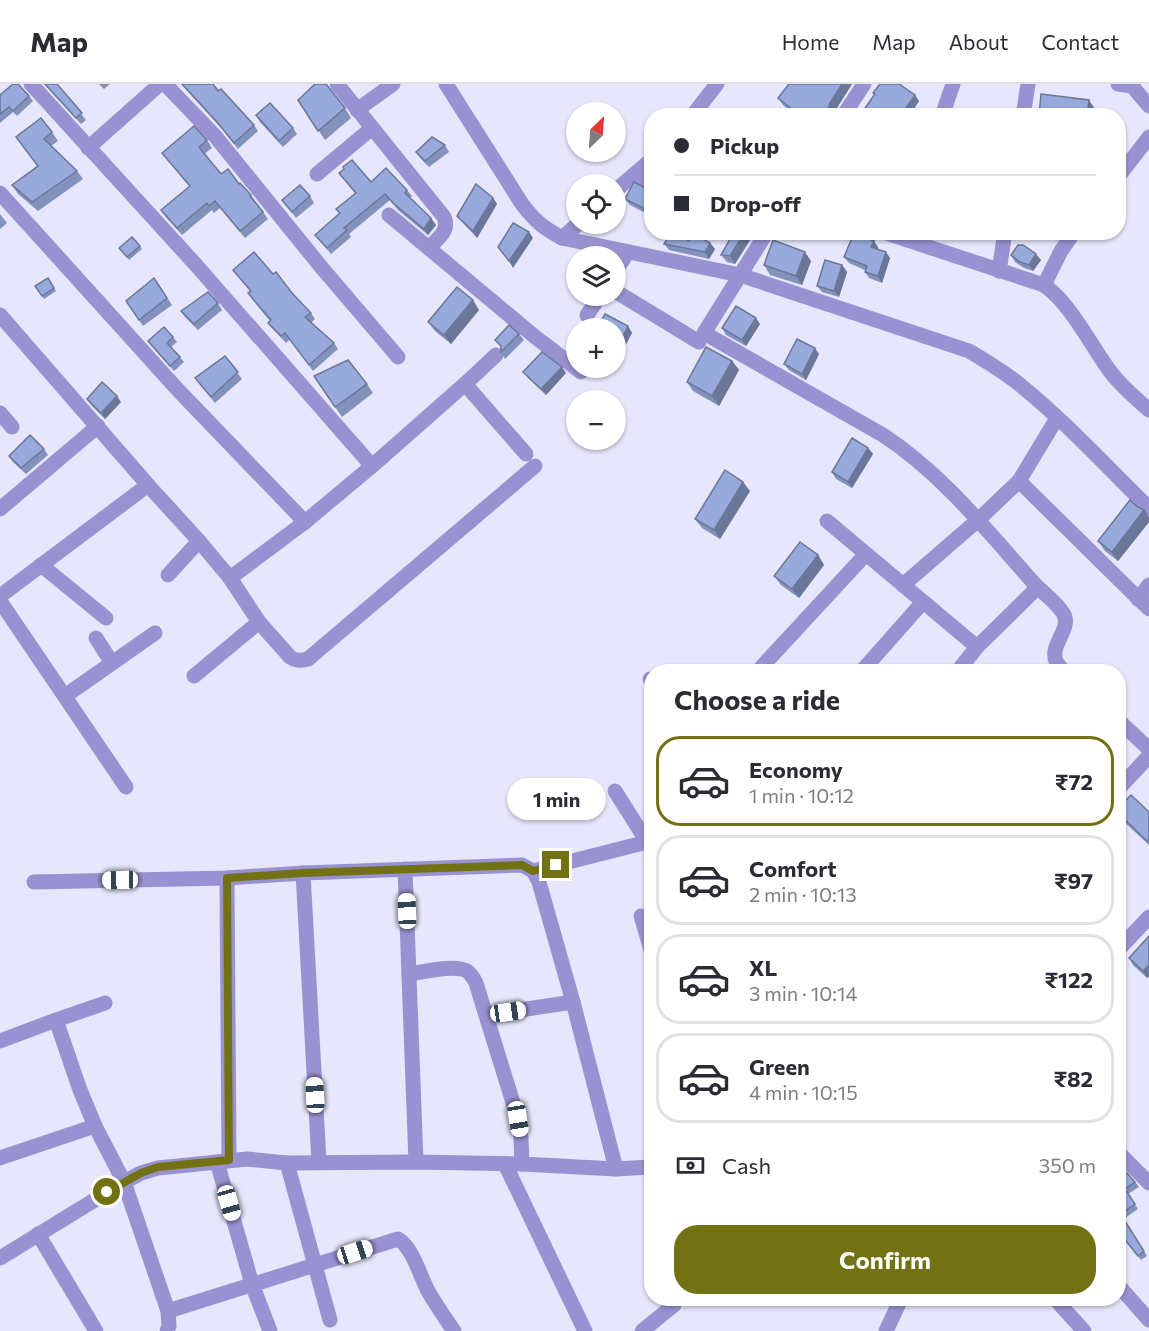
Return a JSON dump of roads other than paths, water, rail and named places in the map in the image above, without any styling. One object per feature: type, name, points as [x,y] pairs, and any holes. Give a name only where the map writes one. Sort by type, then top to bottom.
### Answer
[{"type":"street","points":[[31,84],[196,265],[372,466]]},
{"type":"street","points":[[88,148],[160,84]]},
{"type":"street","points":[[165,84],[215,136],[398,357]]},
{"type":"street","points":[[337,84],[444,217],[446,229],[429,248]]},
{"type":"street","points":[[357,110],[393,84]]},
{"type":"street","points":[[446,84],[522,204],[536,221],[548,230],[562,238],[740,275],[969,351],[1019,384],[1149,508]]},
{"type":"street","points":[[698,108],[717,84]]},
{"type":"street","points":[[848,108],[864,84]]},
{"type":"street","points":[[945,108],[953,84]]},
{"type":"street","points":[[1024,108],[1028,84]]},
{"type":"street","points":[[1128,85],[1149,106]]},
{"type":"street","points":[[317,174],[372,128]]},
{"type":"street","points":[[1126,167],[1149,137]]},
{"type":"street","points":[[626,182],[644,166]]},
{"type":"street","points":[[634,175],[644,180]]},
{"type":"street","points":[[0,193],[178,390],[305,522]]},
{"type":"street","points":[[389,215],[566,361]]},
{"type":"street","points":[[562,238],[567,234]]},
{"type":"street","points":[[760,240],[704,333],[873,429],[922,464],[978,520],[1038,588],[1062,611],[1066,618],[1055,652],[1058,664]]},
{"type":"street","points":[[907,240],[1044,285],[1062,302],[1111,372],[1149,410]]},
{"type":"street","points":[[999,271],[1004,240]]},
{"type":"street","points":[[1044,285],[1060,251],[1068,240]]},
{"type":"street","points":[[626,298],[699,342]]},
{"type":"street","points":[[587,315],[593,306]]},
{"type":"street","points":[[1,320],[199,541],[230,578],[259,622],[290,657],[300,661],[308,659],[531,460],[465,384]]},
{"type":"street","points":[[230,578],[305,522],[372,466],[496,355]]},
{"type":"street","points":[[0,413],[12,427]]},
{"type":"street","points":[[903,585],[1019,481],[1057,418]]},
{"type":"street","points":[[0,509],[98,426]]},
{"type":"street","points":[[1019,481],[1143,604],[1149,585]]},
{"type":"street","points":[[126,787],[0,598],[148,485]]},
{"type":"street","points":[[827,521],[977,647]]},
{"type":"street","points":[[168,575],[199,541]]},
{"type":"street","points":[[764,664],[866,554]]},
{"type":"street","points":[[41,565],[106,618]]},
{"type":"street","points":[[963,664],[977,647],[1038,588]]},
{"type":"street","points":[[868,664],[923,602]]},
{"type":"street","points":[[194,676],[259,622]]},
{"type":"street","points":[[65,696],[155,633]]},
{"type":"street","points":[[96,638],[112,663]]},
{"type":"street","points":[[1126,727],[1149,749]]},
{"type":"street","points":[[1126,780],[1149,756]]},
{"type":"street","points":[[615,791],[644,837]]},
{"type":"street","points":[[533,871],[644,846]]},
{"type":"street","points":[[34,882],[227,878],[522,865],[533,871],[539,882],[616,1169]]},
{"type":"street","points":[[405,870],[416,1162]]},
{"type":"street","points":[[303,873],[319,1162]]},
{"type":"street","points":[[227,878],[223,1161],[252,1284],[270,1331]]},
{"type":"street","points":[[641,916],[644,926]]},
{"type":"street","points":[[1126,941],[1149,916]]},
{"type":"street","points":[[409,974],[458,968],[472,975],[518,1119],[522,1164]]},
{"type":"street","points":[[486,1015],[573,1002]]},
{"type":"street","points":[[0,1041],[105,1003]]},
{"type":"street","points":[[56,1020],[80,1090],[124,1182],[168,1311],[167,1331]]},
{"type":"street","points":[[0,1158],[96,1126]]},
{"type":"street","points":[[0,1258],[124,1182],[158,1167],[248,1159],[287,1163],[416,1162],[616,1169],[644,1167]]},
{"type":"street","points":[[1126,1160],[1149,1183]]},
{"type":"street","points":[[287,1163],[330,1320]]},
{"type":"street","points":[[505,1164],[585,1331]]},
{"type":"street","points":[[38,1234],[96,1331]]},
{"type":"street","points":[[168,1311],[398,1239],[409,1250],[429,1292],[454,1331]]},
{"type":"street","points":[[1126,1294],[1149,1320]]},
{"type":"street","points":[[642,1331],[673,1306]]},
{"type":"street","points":[[886,1331],[898,1306]]},
{"type":"street","points":[[1061,1306],[1084,1331]]}]
